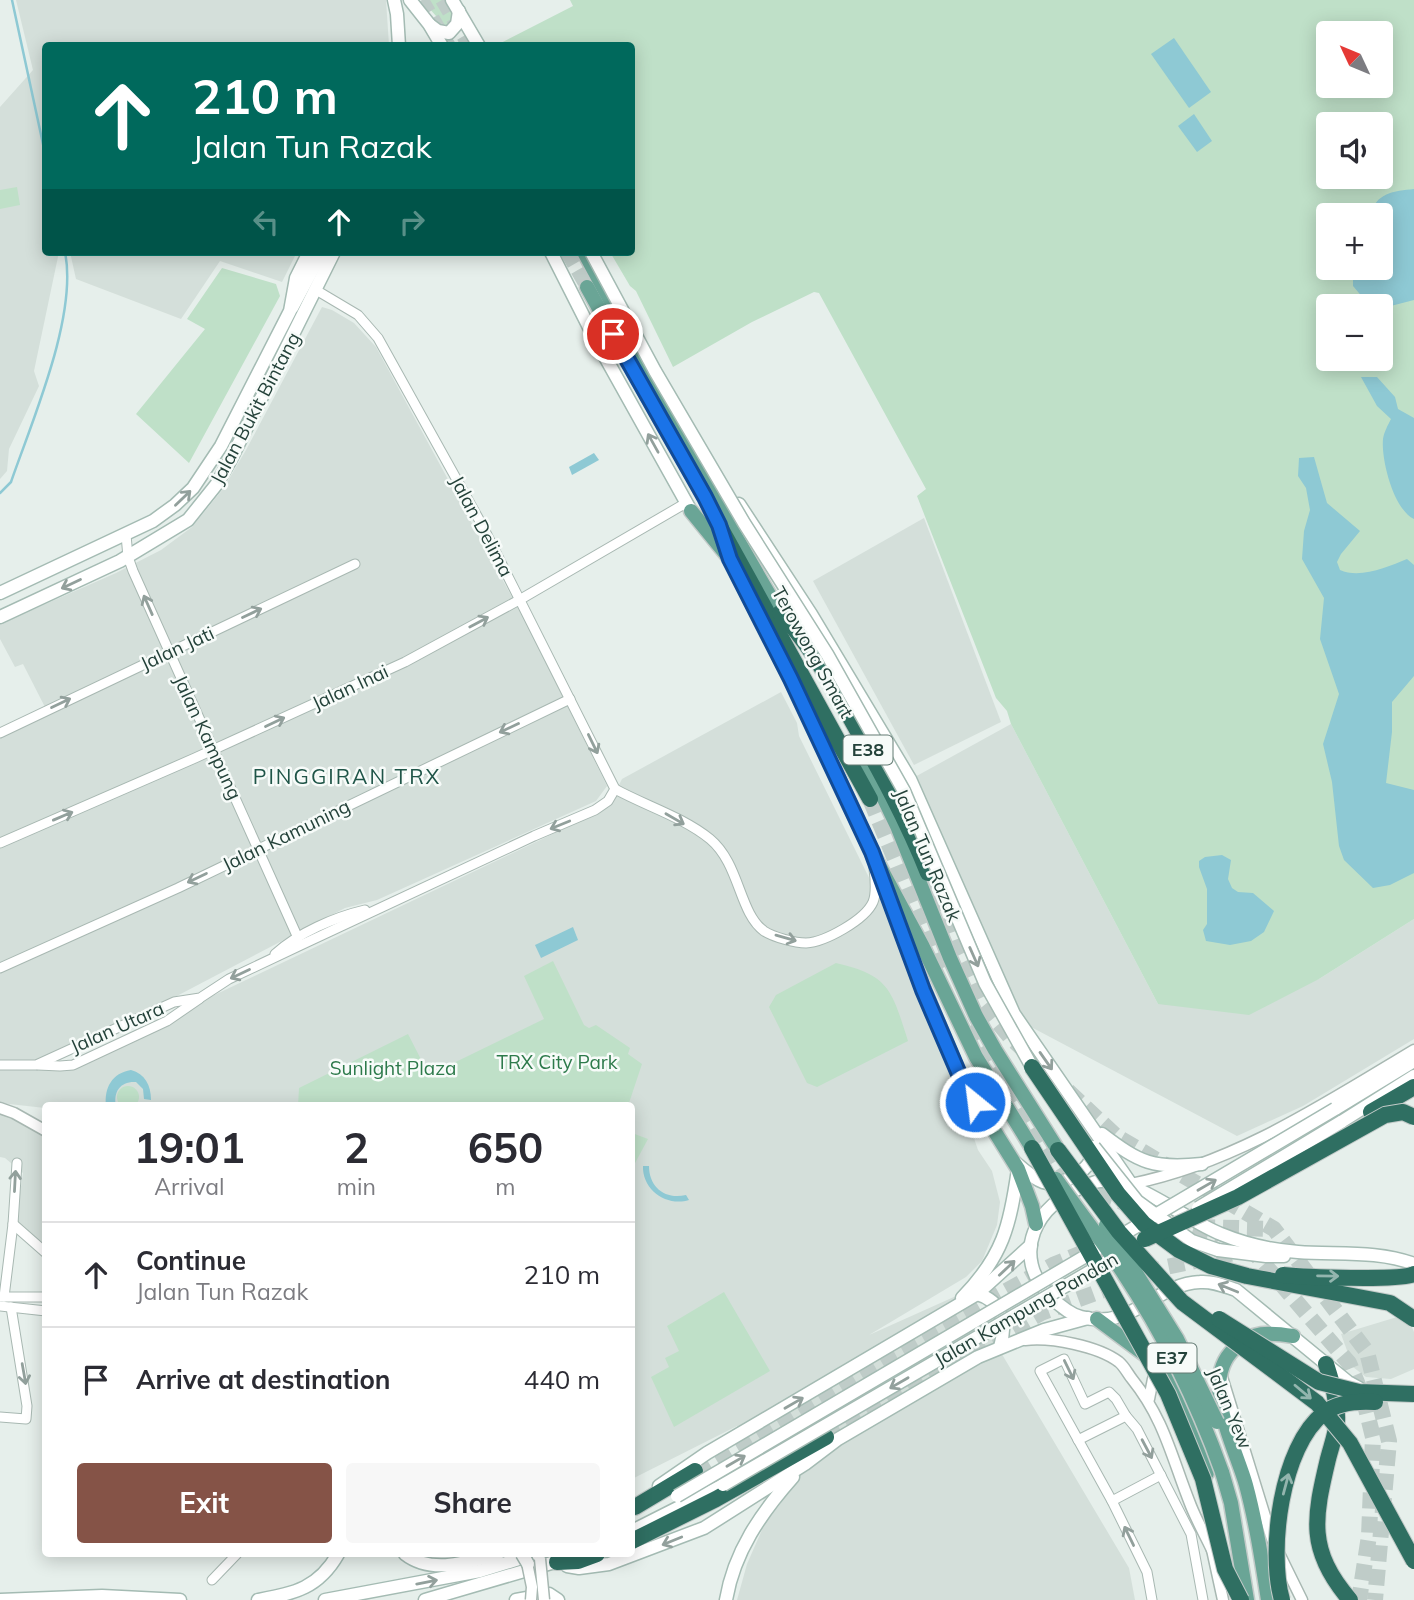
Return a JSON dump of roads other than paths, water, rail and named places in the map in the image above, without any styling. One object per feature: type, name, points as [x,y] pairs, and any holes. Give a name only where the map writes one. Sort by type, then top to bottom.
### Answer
[{"type":"highway","name":"Terowong Smart","points":[[719,525],[870,799]]},
{"type":"highway","name":"Terowong Smart","points":[[780,613],[799,632],[876,763],[928,873]]},
{"type":"highway","points":[[1032,1067],[1046,1103],[1080,1156],[1145,1232],[1211,1266],[1390,1303],[1414,1319]]},
{"type":"highway","points":[[1032,1067],[1145,1232]]},
{"type":"highway","points":[[1233,1188],[1414,1087]]},
{"type":"highway","points":[[1145,1232],[1238,1197],[1385,1115],[1403,1112],[1414,1117]]},
{"type":"highway","points":[[1032,1148],[1168,1394],[1203,1479],[1225,1569],[1241,1600]]},
{"type":"highway","points":[[1058,1150],[1116,1244],[1154,1273],[1202,1318],[1317,1404],[1350,1443],[1414,1561]]},
{"type":"highway","points":[[1080,1156],[1116,1244]]},
{"type":"highway","points":[[1211,1266],[1288,1276],[1380,1278],[1409,1277],[1414,1274]]},
{"type":"highway","points":[[1154,1273],[1184,1291],[1242,1334],[1319,1382],[1359,1392],[1414,1393]]},
{"type":"highway","points":[[1326,1364],[1335,1396],[1337,1423],[1319,1499],[1316,1519],[1318,1542],[1326,1567],[1350,1600]]},
{"type":"highway","points":[[1282,1600],[1276,1566],[1280,1510],[1287,1480],[1305,1434],[1326,1411],[1340,1405],[1359,1401],[1414,1403]]},
{"type":"highway","points":[[635,1540],[716,1499],[826,1437]]},
{"type":"highway","points":[[635,1507],[695,1471]]},
{"type":"highway","points":[[557,1562],[578,1561],[589,1557]]},
{"type":"main road","points":[[394,0],[399,42]]},
{"type":"main road","points":[[410,0],[440,42]]},
{"type":"main road","points":[[429,24],[438,31],[449,33],[457,24],[456,4]]},
{"type":"main road","points":[[456,4],[477,42]]},
{"type":"main road","points":[[456,4],[482,42]]},
{"type":"main road","name":"Jalan Bukit Bintang","points":[[0,593],[126,535],[166,513],[195,485],[221,446],[290,311],[296,278],[307,256]]},
{"type":"main road","points":[[290,311],[320,256]]},
{"type":"main road","name":"Jalan Bukit Bintang","points":[[0,617],[128,557],[188,520],[216,485],[332,256]]},
{"type":"main road","points":[[553,256],[594,338],[689,507],[730,559]]},
{"type":"main road","name":"Jalan Tun Razak","points":[[586,256],[666,402],[725,519],[862,752],[897,826],[975,1016],[1058,1150]]},
{"type":"main road","points":[[596,256],[669,389],[861,694],[910,779],[1014,1014],[1131,1184]]},
{"type":"main road","points":[[596,256],[655,371],[744,523],[827,654],[904,791],[985,983],[1032,1067],[1052,1086],[1095,1148],[1137,1201],[1192,1241],[1218,1250],[1266,1256],[1340,1254]]},
{"type":"main road","points":[[587,288],[719,525],[730,559],[791,679],[872,852],[959,1074],[1016,1165],[1036,1224]]},
{"type":"main road","points":[[631,317],[629,325],[666,402]]},
{"type":"main road","points":[[745,552],[765,562],[778,564]]},
{"type":"main road","name":"E37","points":[[872,852],[922,945],[976,1057],[1005,1106],[1032,1148],[1116,1244]]},
{"type":"main road","name":"Jalan Kampung Pandan","points":[[635,1508],[677,1496],[1414,1061]]},
{"type":"main road","name":"Jalan Kampung Pandan","points":[[635,1529],[723,1485],[1145,1232],[1233,1188],[1414,1076]]},
{"type":"main road","points":[[1090,1123],[1134,1157],[1153,1165],[1174,1167],[1202,1164]]},
{"type":"main road","points":[[1016,1165],[1045,1183],[1061,1182],[1086,1169],[1093,1154],[1090,1123]]},
{"type":"main road","points":[[947,1314],[982,1278],[998,1254],[1012,1213],[1016,1165]]},
{"type":"main road","points":[[1414,1264],[1380,1255],[1296,1252],[1258,1246],[1220,1234],[1131,1184],[1101,1181],[1072,1190],[1052,1204],[1036,1224],[1031,1245],[1031,1259],[1037,1280],[1067,1311],[1080,1317],[1112,1319],[1129,1314],[1174,1288],[1202,1281],[1216,1283],[1236,1290],[1348,1382],[1368,1392],[1391,1396],[1414,1393]]},
{"type":"main road","name":"Jalan Yew","points":[[1116,1244],[1192,1397],[1212,1444],[1231,1503],[1247,1600]]},
{"type":"main road","name":"Jalan Yew","points":[[1116,1244],[1177,1339],[1217,1422],[1242,1499],[1259,1600]]},
{"type":"main road","points":[[635,1507],[688,1465],[947,1314],[977,1294],[1031,1245]]},
{"type":"main road","points":[[977,1294],[988,1297],[999,1310],[1004,1329],[1000,1347]]},
{"type":"main road","points":[[635,1555],[704,1528],[850,1432],[978,1357],[1044,1330],[1092,1318],[1138,1349],[1158,1367],[1173,1387],[1190,1420],[1227,1544],[1236,1600]]},
{"type":"main road","points":[[1268,1600],[1246,1486],[1221,1409],[1218,1391],[1220,1371],[1227,1355],[1241,1341],[1270,1332],[1293,1336]]},
{"type":"main road","points":[[726,1600],[733,1571],[754,1527],[805,1464]]},
{"type":"main road","points":[[258,1600],[299,1592],[326,1572],[336,1557]]},
{"type":"main road","points":[[410,1557],[420,1563],[452,1565],[485,1557]]},
{"type":"main road","points":[[325,1600],[480,1571],[529,1557]]},
{"type":"main road","points":[[425,1600],[570,1557]]},
{"type":"main road","points":[[557,1562],[579,1568],[609,1564],[630,1557]]},
{"type":"main road","points":[[516,1600],[549,1594],[558,1600]]},
{"type":"main road","points":[[0,1600],[102,1596],[180,1600]]},
{"type":"street","name":"Jalan Delima","points":[[316,290],[358,315],[378,338],[521,599],[615,789]]},
{"type":"street","name":"Jalan Inai","points":[[0,843],[405,662],[689,507]]},
{"type":"street","name":"Jalan Kampung","points":[[126,535],[128,557],[298,938]]},
{"type":"street","name":"Jalan Jati","points":[[0,733],[355,564]]},
{"type":"street","name":"Jalan Kamuning","points":[[0,968],[178,888],[570,699]]},
{"type":"street","points":[[615,789],[657,808],[709,838],[728,859],[755,922],[766,933],[799,942],[821,940],[841,931],[861,916],[873,902],[875,880],[872,852]]},
{"type":"street","name":"Jalan Utara","points":[[0,1065],[36,1065],[174,1002],[200,998],[229,979],[534,836],[596,810],[608,801],[615,789]]},
{"type":"street","name":"Jalan Utara","points":[[268,961],[287,943],[350,914],[387,904]]},
{"type":"street","points":[[36,1065],[73,1065],[167,1021],[200,998]]},
{"type":"street","points":[[1131,1184],[1171,1176],[1276,1132],[1414,1051]]},
{"type":"street","points":[[0,1108],[15,1113],[42,1129]]},
{"type":"street","points":[[1,1300],[13,1224],[16,1163]]},
{"type":"street","points":[[13,1224],[42,1249]]},
{"type":"street","points":[[1,1300],[42,1297]]},
{"type":"street","points":[[1,1300],[11,1307],[42,1311]]},
{"type":"street","points":[[0,1417],[26,1419],[27,1406],[11,1307]]},
{"type":"street","points":[[1016,1341],[1037,1339],[1091,1349],[1119,1363],[1149,1399],[1212,1550]]},
{"type":"street","points":[[1138,1349],[1188,1455],[1202,1501],[1223,1600]]},
{"type":"street","points":[[1152,1600],[1147,1572],[1112,1501],[1040,1371],[1064,1359],[1085,1404],[1109,1392],[1136,1429],[1191,1534],[1203,1600]]},
{"type":"street","points":[[1220,1371],[1272,1539],[1302,1600]]},
{"type":"street","points":[[1149,1399],[1153,1379]]},
{"type":"street","points":[[1078,1440],[1126,1416]]},
{"type":"street","points":[[1112,1501],[1161,1475]]},
{"type":"street","points":[[212,1580],[234,1557]]},
{"type":"street","points":[[531,1600],[532,1557]]},
{"type":"street","points":[[532,1557],[544,1600]]},
{"type":"water","points":[[1174,38],[1211,92],[1189,108],[1151,54]]},
{"type":"water","points":[[1194,114],[1212,141],[1197,152],[1178,126]]},
{"type":"water","points":[[1414,189],[1414,300],[1393,305],[1393,294],[1360,294],[1353,286],[1353,280],[1393,280],[1393,203],[1376,203],[1386,195]]},
{"type":"water","points":[[1361,377],[1377,377],[1395,397],[1398,409],[1414,418],[1414,519],[1400,506],[1387,471],[1383,439],[1391,419],[1377,406]]},
{"type":"water","points":[[594,453],[599,460],[572,475],[569,467]]},
{"type":"water","points":[[1314,457],[1327,503],[1360,531],[1341,554],[1337,562],[1340,570],[1365,573],[1407,559],[1414,565],[1414,676],[1392,702],[1392,732],[1386,783],[1414,790],[1414,873],[1390,885],[1373,888],[1344,860],[1339,846],[1332,782],[1323,744],[1339,694],[1320,639],[1324,598],[1302,559],[1304,531],[1310,510],[1306,488],[1298,476],[1299,458]]},
{"type":"water","points":[[1222,855],[1231,860],[1228,879],[1232,888],[1238,892],[1253,893],[1274,911],[1264,932],[1251,941],[1230,945],[1206,941],[1203,930],[1207,924],[1207,889],[1199,861],[1205,857]]},
{"type":"water","points":[[573,927],[578,940],[541,958],[535,945]]},
{"type":"water","points":[[131,1070],[140,1074],[150,1090],[151,1100],[144,1099],[143,1089],[136,1082],[131,1082],[119,1088],[115,1102],[106,1102],[106,1093],[111,1082]]},
{"type":"water","points":[[643,1166],[649,1166],[655,1186],[665,1194],[686,1195],[689,1200],[672,1201],[657,1195],[647,1182]]},
{"type":"waterway","points":[[12,0],[42,139]]},
{"type":"waterway","points":[[0,493],[11,482],[51,368],[65,306],[65,256]]},
{"type":"tunnel","points":[[422,0],[447,42]]},
{"type":"tunnel","points":[[442,0],[467,42]]},
{"type":"tunnel","points":[[569,256],[587,287]]},
{"type":"tunnel","points":[[870,799],[941,970]]},
{"type":"tunnel","points":[[928,873],[955,947],[982,1003],[1010,1037],[1116,1136],[1274,1229],[1367,1352],[1389,1441],[1375,1600]]},
{"type":"tunnel","points":[[967,1028],[1067,1182],[1130,1205]]},
{"type":"tunnel","points":[[1171,1220],[1219,1238]]},
{"type":"tunnel","points":[[1199,1227],[1271,1229]]},
{"type":"tunnel","points":[[1247,1248],[1252,1250],[1349,1363],[1363,1397],[1373,1437],[1369,1536],[1359,1600]]},
{"type":"tunnel","points":[[695,1471],[885,1358],[1053,1265],[1089,1250]]},
{"type":"tunnel","points":[[826,1437],[1041,1313],[1166,1267],[1239,1252]]},
{"type":"district","name":"PINGGIRAN TRX","points":[[347,777]]},
{"type":"park label","name":"TRX City Park","points":[[557,1062]]},
{"type":"park label","name":"Sunlight Plaza","points":[[393,1068]]}]
